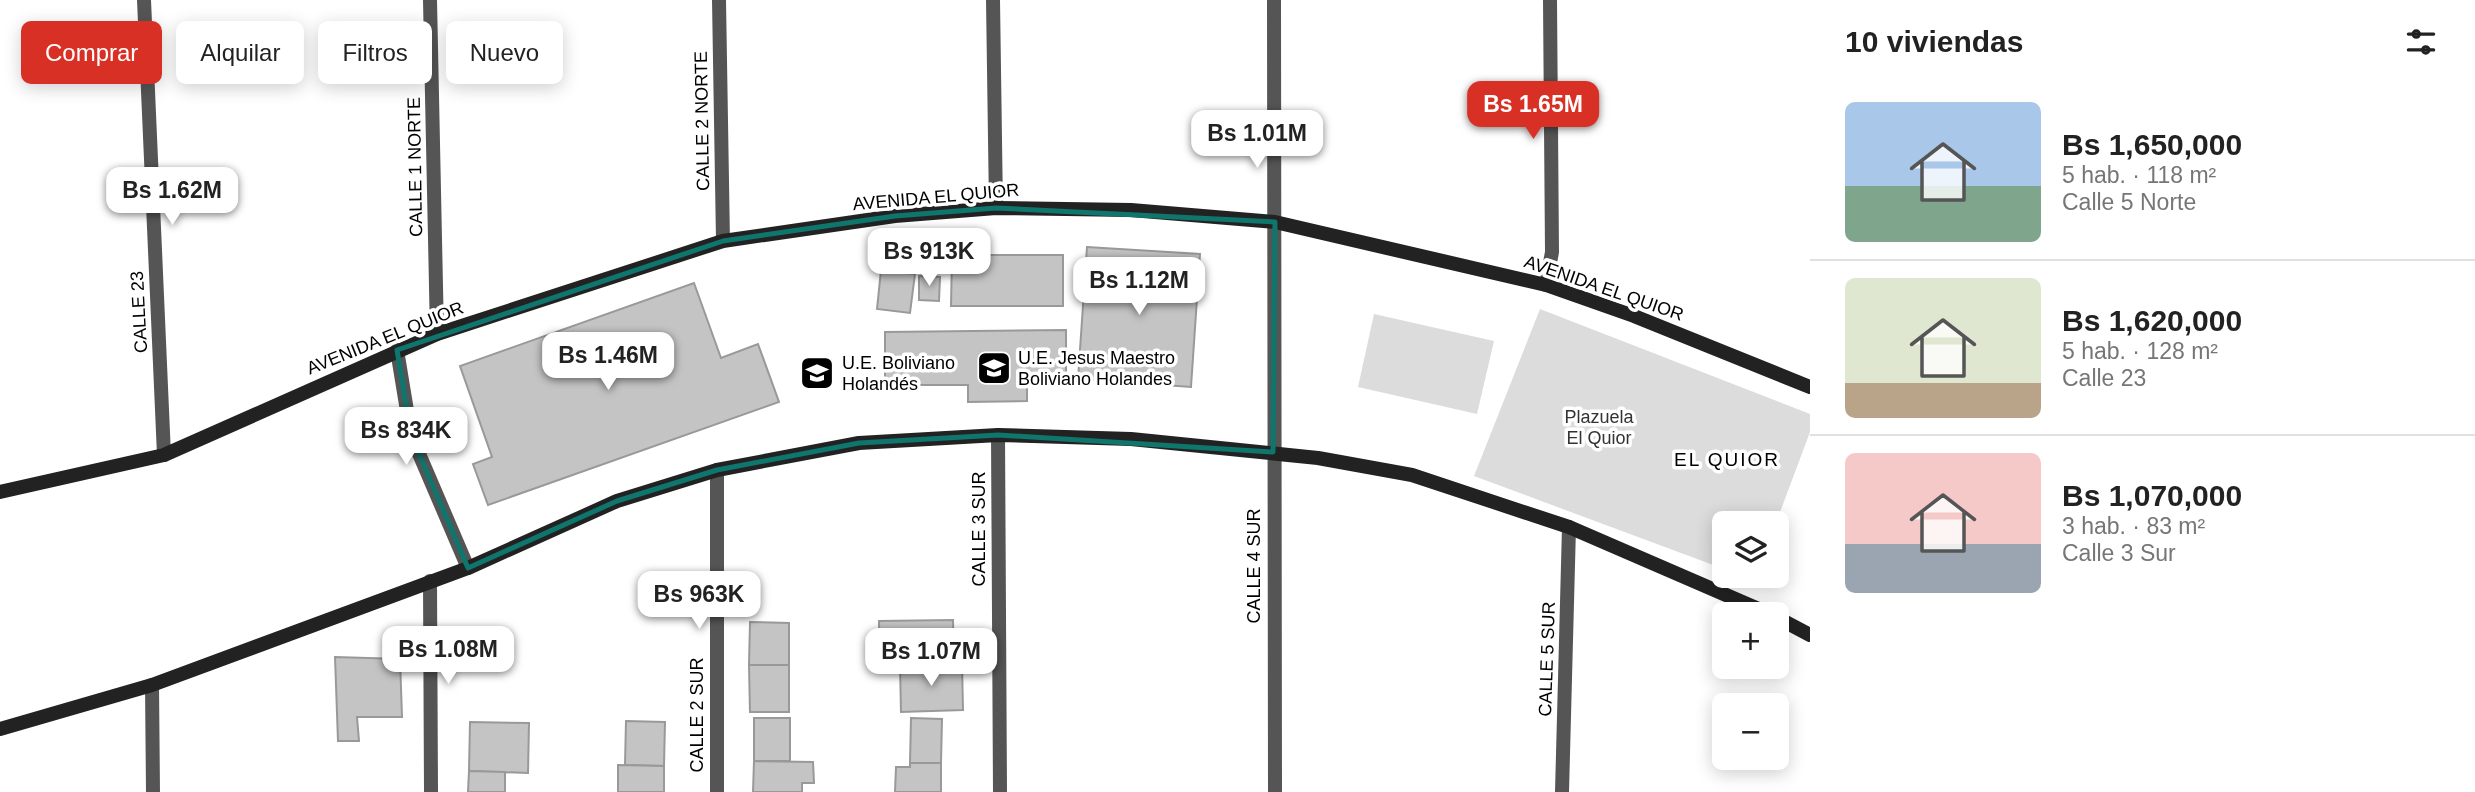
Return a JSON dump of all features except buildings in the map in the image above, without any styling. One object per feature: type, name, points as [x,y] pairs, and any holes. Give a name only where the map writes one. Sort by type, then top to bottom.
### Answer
[{"type":"street","name":"CALLE 23","points":[[144,0],[164,455]]},
{"type":"street","name":"CALLE 1 NORTE","points":[[430,0],[437,334]]},
{"type":"street","name":"CALLE 2 NORTE","points":[[719,0],[723,241]]},
{"type":"street","points":[[993,0],[996,208]]},
{"type":"street","name":"CALLE 4 SUR","points":[[1274,0],[1275,222],[1272,339],[1275,792]]},
{"type":"street","points":[[1546,285],[1552,251],[1550,0]]},
{"type":"street","name":"AVENIDA EL QUIOR","points":[[0,492],[164,455],[437,334],[723,241],[895,216],[996,208],[1130,211],[1275,222],[1546,285],[1634,316],[1810,387]]},
{"type":"street","points":[[397,350],[411,435],[468,568]]},
{"type":"street","points":[[0,729],[152,685],[468,568],[617,501],[717,470],[859,443],[998,435],[1131,439],[1273,452],[1412,475],[1569,527],[1742,602]]},
{"type":"street","name":"CALLE 3 SUR","points":[[998,435],[1000,792]]},
{"type":"street","name":"CALLE 2 SUR","points":[[716,792],[717,470]]},
{"type":"street","name":"CALLE 5 SUR","points":[[1562,792],[1569,527]]},
{"type":"street","points":[[430,581],[431,792]]},
{"type":"street","points":[[1789,624],[1810,635]]},
{"type":"street","points":[[152,685],[153,792]]},
{"type":"highlighted area","points":[[996,208],[1275,222],[1273,452],[998,435],[859,443],[717,470],[617,501],[468,568],[411,435],[397,350],[723,241],[895,216]]},
{"type":"green space","name":"Plazuela El Quior","points":[[1540,309],[1810,414],[1810,432],[1780,511],[1712,511],[1712,565],[1474,476]]},
{"type":"green space","points":[[1374,314],[1494,341],[1477,414],[1358,387]]},
{"type":"place","name":"U.E. Jesus Maestro Boliviano Holandes","points":[[994,368]]},
{"type":"place","name":"U.E. Boliviano Holandés","points":[[817,373]]},
{"type":"district","name":"EL QUIOR","points":[[1727,459]]}]
